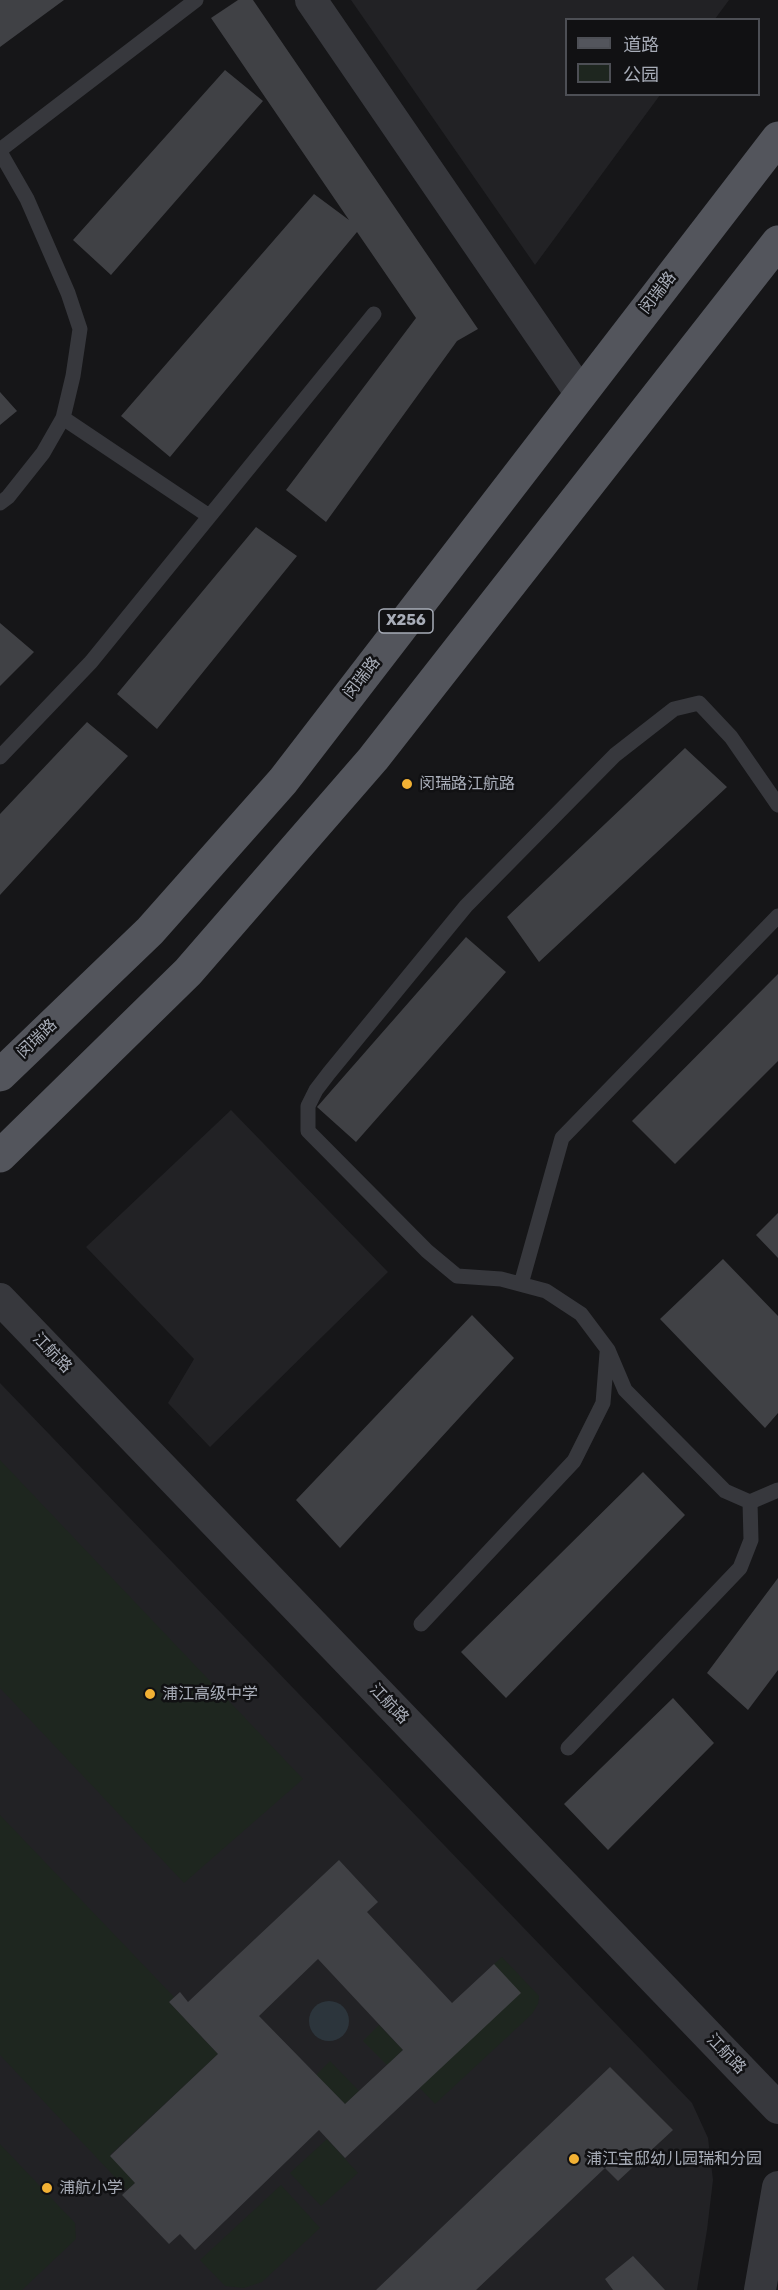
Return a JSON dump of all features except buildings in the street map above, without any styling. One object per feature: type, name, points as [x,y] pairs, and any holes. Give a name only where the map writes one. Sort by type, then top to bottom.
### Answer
[{"type":"main road","name":"闵瑞路","points":[[0,1076],[150,930],[283,781],[778,138]]},
{"type":"main road","points":[[0,1156],[188,972],[366,768],[778,242]]},
{"type":"street","points":[[311,0],[581,394]]},
{"type":"street","name":"江航路","points":[[0,1299],[778,2108]]},
{"type":"street","points":[[760,2290],[778,2187]]},
{"type":"lane","points":[[0,502],[8,497],[42,453],[63,418],[73,376],[80,329],[68,292],[27,199],[0,151],[196,0]]},
{"type":"lane","points":[[0,757],[92,662],[374,314]]},
{"type":"lane","points":[[63,418],[209,516]]},
{"type":"lane","points":[[778,805],[731,737],[699,703],[674,709],[615,755],[465,906],[316,1090],[308,1106],[308,1131],[427,1251],[457,1276],[501,1279],[546,1291],[581,1314],[608,1350],[626,1390],[725,1491],[750,1502],[778,1490]]},
{"type":"lane","points":[[520,1284],[562,1138],[778,916]]},
{"type":"lane","points":[[421,1624],[574,1461],[603,1403],[608,1350]]},
{"type":"lane","points":[[568,1748],[740,1569],[751,1540],[750,1502]]},
{"type":"shaded area","points":[[351,0],[729,0],[716,18],[565,18],[565,96],[659,96],[535,265]]},
{"type":"shaded area","points":[[231,1110],[388,1272],[210,1447],[168,1403],[194,1359],[86,1247]]},
{"type":"shaded area","name":"浦江高级中学","points":[[0,1383],[692,2103],[708,2138],[713,2180],[697,2290],[0,2290]]},
{"type":"shaded area","points":[[329,2001],[343,2007],[349,2021],[343,2035],[329,2041],[315,2035],[309,2021],[315,2007]]},
{"type":"green space","points":[[0,1460],[303,1779],[184,1883],[0,1688]]},
{"type":"green space","points":[[0,1815],[174,1997],[169,2002],[218,2054],[110,2155],[135,2183],[127,2190],[0,2055]]},
{"type":"green space","points":[[502,1957],[539,1996],[538,2004],[532,2014],[435,2104],[419,2087],[494,1964]]},
{"type":"green space","points":[[379,2025],[403,2050],[387,2065],[363,2041]]},
{"type":"green space","points":[[330,2061],[359,2091],[345,2104],[316,2075]]},
{"type":"green space","points":[[327,2139],[358,2173],[321,2206],[290,2173]]},
{"type":"green space","points":[[0,2144],[75,2223],[76,2239],[22,2290],[0,2290]]},
{"type":"green space","points":[[281,2185],[320,2228],[262,2282],[244,2288],[225,2286],[200,2260]]},
{"type":"place","name":"闵瑞路江航路","points":[[407,784]]},
{"type":"place","name":"浦江高级中学","points":[[150,1694]]},
{"type":"place","name":"浦江宝邸幼儿园瑞和分园","points":[[574,2159]]},
{"type":"place","name":"浦航小学","points":[[47,2188]]}]
